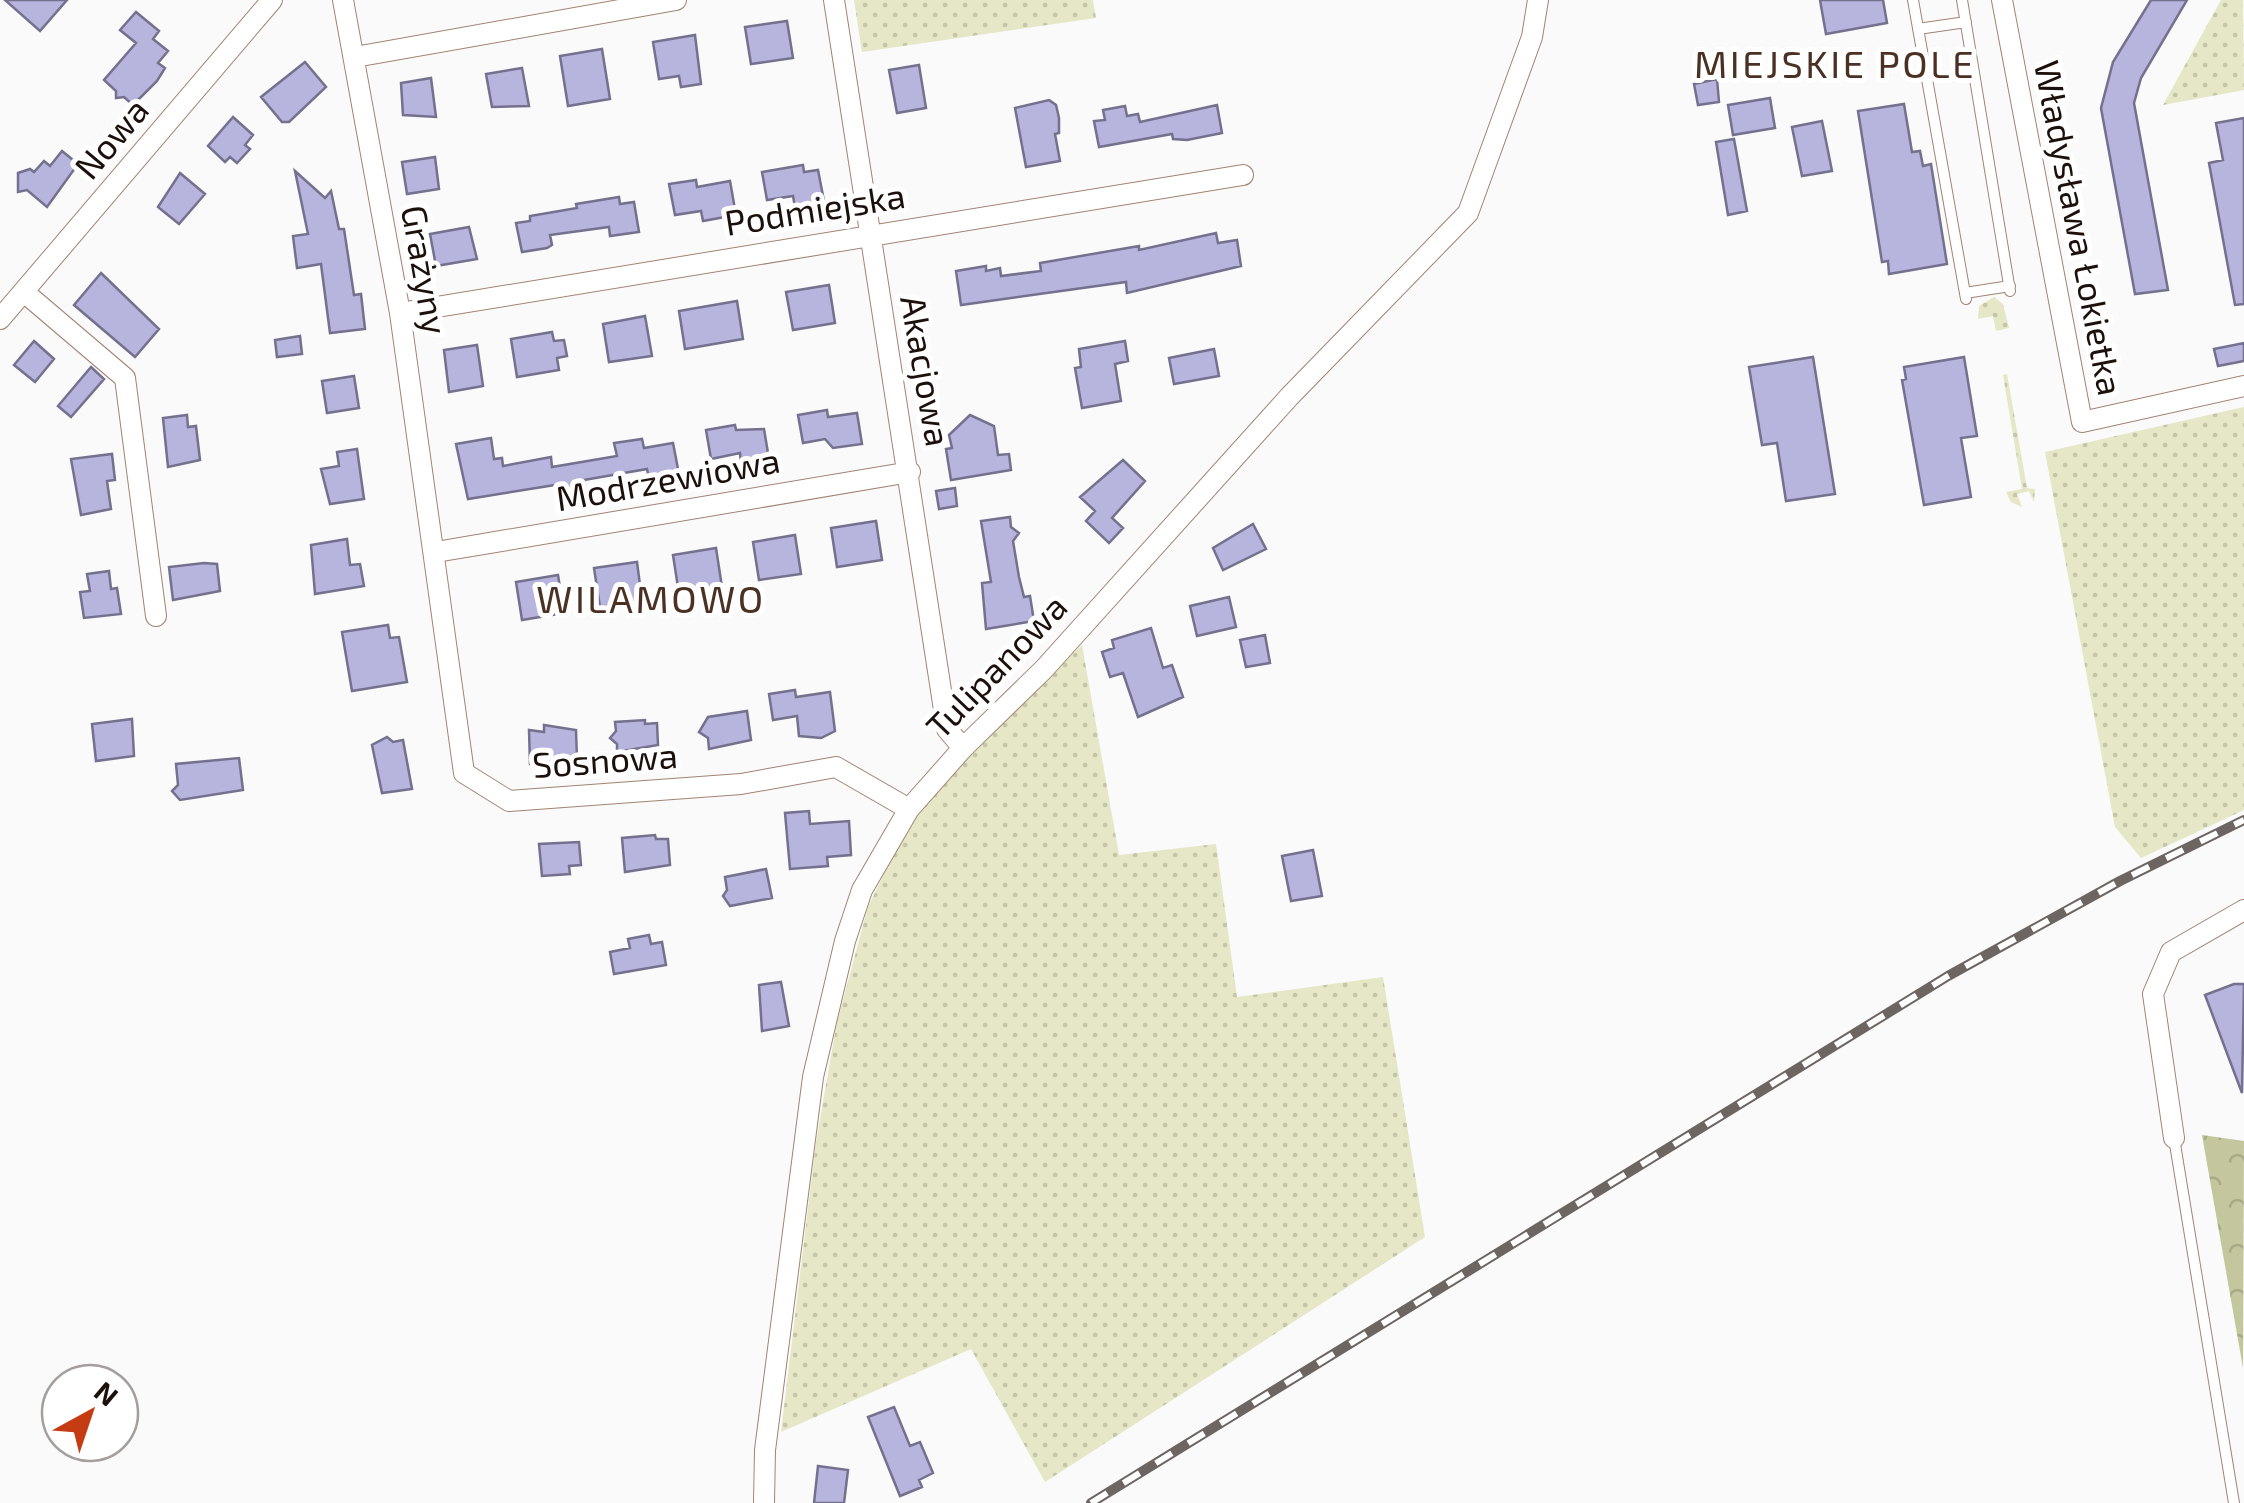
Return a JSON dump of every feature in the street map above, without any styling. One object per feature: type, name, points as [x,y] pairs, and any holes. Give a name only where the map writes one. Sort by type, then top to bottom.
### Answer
[{"type":"street","name":"Nowa","points":[[0,320],[272,0]]},
{"type":"street","name":"Grażyny","points":[[344,0],[400,313],[436,552]]},
{"type":"street","points":[[355,57],[676,0]]},
{"type":"street","name":"Akacjowa","points":[[834,0],[947,730],[963,748]]},
{"type":"street","name":"Tulipanowa","points":[[764,1503],[765,1450],[813,1078],[844,941],[862,890],[909,809],[963,748],[1044,668],[1289,397],[1468,213],[1532,37],[1538,0]]},
{"type":"street","name":"Władysława Łokietka","points":[[2002,0],[2082,422],[2244,386]]},
{"type":"street","name":"Podmiejska","points":[[400,313],[1243,175]]},
{"type":"street","points":[[24,292],[124,378],[156,616]]},
{"type":"street","name":"Modrzewiowa","points":[[436,552],[910,472]]},
{"type":"street","name":"Sosnowa","points":[[436,552],[464,773],[509,800],[741,784],[836,767],[909,809]]},
{"type":"street","points":[[2174,1138],[2153,994],[2171,952],[2244,910]]},
{"type":"lane","points":[[1913,0],[1965,296],[2010,288],[1962,0]]},
{"type":"lane","points":[[1918,28],[1966,22]]},
{"type":"lane","points":[[2174,1138],[2234,1503]]},
{"type":"green space","points":[[854,0],[1093,0],[1096,18],[862,52]]},
{"type":"green space","points":[[2221,0],[2243,0],[2244,90],[2163,105]]},
{"type":"green space","points":[[1994,297],[2003,304],[2009,328],[1996,331],[1993,316],[1978,319],[1979,306]]},
{"type":"green space","points":[[2007,374],[2027,488],[2035,489],[2034,502],[2029,491],[2017,494],[2022,507],[2011,502],[2006,492],[2022,489],[2003,375]]},
{"type":"green space","points":[[2244,407],[2244,810],[2141,858],[2115,827],[2045,452]]},
{"type":"green space","points":[[1082,645],[1119,855],[1216,844],[1237,997],[1383,977],[1425,1237],[1045,1482],[971,1349],[781,1432],[816,1142],[837,1022],[868,907],[919,802]]},
{"type":"green space","points":[[2202,1135],[2244,1141],[2243,1368]]},
{"type":"building","points":[[5,0],[67,0],[40,31]]},
{"type":"building","points":[[1820,0],[1883,0],[1887,23],[1826,34]]},
{"type":"building","points":[[2151,0],[2187,0],[2141,78],[2134,103],[2168,290],[2135,294],[2101,108],[2113,62]]},
{"type":"building","points":[[136,12],[159,31],[153,39],[168,51],[158,63],[165,68],[157,81],[133,105],[124,97],[116,98],[116,91],[104,80],[136,43],[120,30]]},
{"type":"building","points":[[787,21],[793,58],[751,64],[745,27]]},
{"type":"building","points":[[695,35],[701,84],[681,87],[679,76],[659,79],[653,42]]},
{"type":"building","points":[[602,49],[610,99],[568,106],[560,56]]},
{"type":"building","points":[[305,62],[326,87],[289,122],[282,122],[261,97]]},
{"type":"building","points":[[919,65],[926,108],[897,113],[889,70]]},
{"type":"building","points":[[522,68],[529,106],[492,107],[486,74]]},
{"type":"building","points":[[431,78],[436,117],[403,115],[401,83]]},
{"type":"building","points":[[1717,79],[1719,102],[1698,105],[1694,84]]},
{"type":"building","points":[[1770,98],[1775,128],[1733,135],[1728,105]]},
{"type":"building","points":[[1049,100],[1056,105],[1059,118],[1059,133],[1055,134],[1060,161],[1026,167],[1015,108]]},
{"type":"building","points":[[1904,104],[1912,152],[1920,151],[1923,166],[1931,164],[1947,264],[1889,274],[1888,261],[1882,262],[1858,111]]},
{"type":"building","points":[[1217,105],[1222,133],[1187,140],[1173,139],[1172,134],[1099,147],[1094,121],[1105,120],[1103,110],[1125,106],[1127,116],[1138,114],[1140,122]]},
{"type":"building","points":[[233,117],[253,135],[245,145],[250,149],[237,163],[230,157],[225,162],[208,146]]},
{"type":"building","points":[[2244,118],[2244,304],[2235,305],[2209,163],[2223,160],[2216,123]]},
{"type":"building","points":[[1822,121],[1832,171],[1802,176],[1792,127]]},
{"type":"building","points":[[1734,139],[1747,211],[1728,215],[1716,142]]},
{"type":"building","points":[[62,151],[78,164],[47,207],[27,190],[18,192],[18,173],[30,169],[34,172],[44,161],[50,166]]},
{"type":"building","points":[[435,157],[439,189],[407,194],[402,162]]},
{"type":"building","points":[[803,165],[804,172],[818,170],[824,201],[795,207],[793,196],[767,200],[762,172]]},
{"type":"building","points":[[295,171],[325,198],[331,191],[339,229],[344,229],[354,295],[361,294],[365,329],[330,333],[321,264],[297,268],[293,236],[308,234]]},
{"type":"building","points":[[180,173],[205,194],[179,224],[158,207]]},
{"type":"building","points":[[696,180],[697,187],[730,181],[736,215],[703,221],[701,211],[675,215],[669,184]]},
{"type":"building","points":[[619,197],[620,204],[634,202],[639,232],[610,236],[609,227],[550,235],[552,245],[522,252],[516,223],[530,221],[530,216],[577,208],[576,204]]},
{"type":"building","points":[[469,227],[477,259],[436,266],[430,234]]},
{"type":"building","points":[[1216,233],[1218,243],[1237,240],[1241,266],[1127,293],[1126,282],[961,305],[956,271],[986,266],[986,271],[1000,268],[1001,276],[1041,271],[1040,263],[1139,246],[1139,250]]},
{"type":"building","points":[[101,273],[159,329],[135,357],[74,305]]},
{"type":"building","points":[[829,285],[835,323],[793,330],[786,292]]},
{"type":"building","points":[[737,301],[743,339],[685,349],[679,311]]},
{"type":"building","points":[[645,316],[652,356],[609,362],[603,324]]},
{"type":"building","points":[[552,332],[554,341],[564,340],[567,356],[557,358],[559,370],[517,377],[511,339]]},
{"type":"building","points":[[300,336],[302,354],[277,357],[275,340]]},
{"type":"building","points":[[34,341],[54,359],[35,382],[14,365]]},
{"type":"building","points":[[1125,341],[1128,361],[1115,364],[1121,401],[1082,408],[1075,368],[1081,367],[1079,349]]},
{"type":"building","points":[[2244,343],[2244,361],[2218,366],[2214,349]]},
{"type":"building","points":[[477,345],[483,386],[449,392],[444,350]]},
{"type":"building","points":[[1214,349],[1219,376],[1174,384],[1169,358]]},
{"type":"building","points":[[1813,357],[1835,494],[1786,501],[1777,443],[1762,445],[1749,367]]},
{"type":"building","points":[[1964,357],[1977,436],[1961,438],[1971,497],[1924,505],[1902,380],[1906,379],[1904,367]]},
{"type":"building","points":[[91,367],[104,379],[71,417],[58,406]]},
{"type":"building","points":[[354,376],[359,408],[327,413],[322,381]]},
{"type":"building","points":[[827,410],[828,417],[857,413],[862,444],[833,448],[825,439],[803,443],[798,415]]},
{"type":"building","points":[[187,415],[188,427],[196,426],[200,460],[168,467],[163,418]]},
{"type":"building","points":[[970,415],[994,426],[998,455],[1009,454],[1011,470],[951,480],[946,449],[952,448],[949,435]]},
{"type":"building","points":[[735,425],[736,430],[764,429],[769,459],[741,463],[740,453],[711,459],[706,430]]},
{"type":"building","points":[[491,438],[494,459],[502,458],[503,466],[551,457],[552,467],[617,456],[614,443],[642,439],[644,448],[673,443],[679,474],[649,479],[647,469],[584,480],[586,489],[556,494],[555,485],[468,499],[456,444]]},
{"type":"building","points":[[357,449],[364,499],[330,504],[321,469],[339,466],[337,452]]},
{"type":"building","points":[[112,454],[115,480],[107,481],[111,509],[81,515],[71,459]]},
{"type":"building","points":[[1123,460],[1145,481],[1112,518],[1123,528],[1109,543],[1086,521],[1095,511],[1080,497]]},
{"type":"building","points":[[955,488],[957,506],[939,509],[936,491]]},
{"type":"building","points":[[1010,517],[1011,527],[1019,533],[1013,541],[1019,577],[1024,597],[1030,596],[1034,621],[986,629],[982,583],[991,582],[981,521]]},
{"type":"building","points":[[876,521],[882,560],[837,567],[831,528]]},
{"type":"building","points":[[1253,524],[1266,549],[1223,570],[1213,548]]},
{"type":"building","points":[[795,535],[801,574],[759,580],[753,542]]},
{"type":"building","points":[[347,539],[350,565],[360,564],[364,586],[315,594],[311,545]]},
{"type":"building","points":[[716,548],[722,587],[679,594],[673,555]]},
{"type":"building","points":[[637,562],[642,600],[600,607],[594,568]]},
{"type":"building","points":[[217,564],[220,591],[173,600],[169,567]]},
{"type":"building","points":[[109,571],[111,589],[117,588],[121,614],[84,618],[80,592],[90,591],[87,574]]},
{"type":"building","points":[[558,575],[564,613],[522,620],[516,582]]},
{"type":"building","points":[[1229,597],[1236,627],[1197,636],[1190,606]]},
{"type":"building","points":[[388,625],[390,638],[399,637],[407,682],[352,691],[342,632]]},
{"type":"building","points":[[1151,628],[1163,668],[1172,665],[1183,697],[1138,717],[1123,673],[1110,677],[1102,652],[1114,648],[1112,640]]},
{"type":"building","points":[[1265,635],[1270,663],[1246,667],[1240,640]]},
{"type":"building","points":[[795,690],[796,697],[830,692],[835,731],[821,738],[799,736],[797,716],[773,720],[769,694]]},
{"type":"building","points":[[747,711],[751,740],[709,749],[708,738],[699,732],[708,717]]},
{"type":"building","points":[[132,719],[134,756],[96,761],[92,724]]},
{"type":"building","points":[[645,720],[645,724],[657,723],[658,745],[617,752],[617,744],[610,738],[616,731],[615,722]]},
{"type":"building","points":[[544,725],[576,730],[577,760],[530,764],[529,730],[544,732]]},
{"type":"building","points":[[387,737],[393,742],[403,740],[412,789],[382,793],[372,745]]},
{"type":"building","points":[[239,758],[243,790],[180,800],[172,791],[178,785],[176,764]]},
{"type":"building","points":[[809,811],[810,824],[849,821],[851,855],[827,857],[828,866],[790,869],[785,813]]},
{"type":"building","points":[[655,835],[656,839],[668,839],[670,865],[625,872],[622,838]]},
{"type":"building","points":[[579,842],[581,865],[569,866],[570,874],[542,876],[539,844]]},
{"type":"building","points":[[1313,850],[1322,896],[1291,901],[1282,856]]},
{"type":"building","points":[[766,869],[772,898],[730,906],[723,896],[727,890],[725,877]]},
{"type":"building","points":[[649,935],[651,944],[662,942],[666,965],[614,974],[610,952],[630,948],[628,939]]},
{"type":"building","points":[[781,982],[789,1026],[762,1031],[759,985]]},
{"type":"building","points":[[2244,984],[2242,1093],[2205,995]]},
{"type":"building","points":[[894,1407],[910,1446],[920,1442],[933,1473],[919,1480],[922,1487],[900,1496],[868,1417]]},
{"type":"building","points":[[818,1466],[848,1470],[844,1503],[814,1503]]},
{"type":"railway","points":[[1091,1503],[1948,976],[2120,881],[2244,820]]},
{"type":"district","name":"MIEJSKIE POLE","points":[[1835,65]]},
{"type":"district","name":"WILAMOWO","points":[[651,600]]}]
